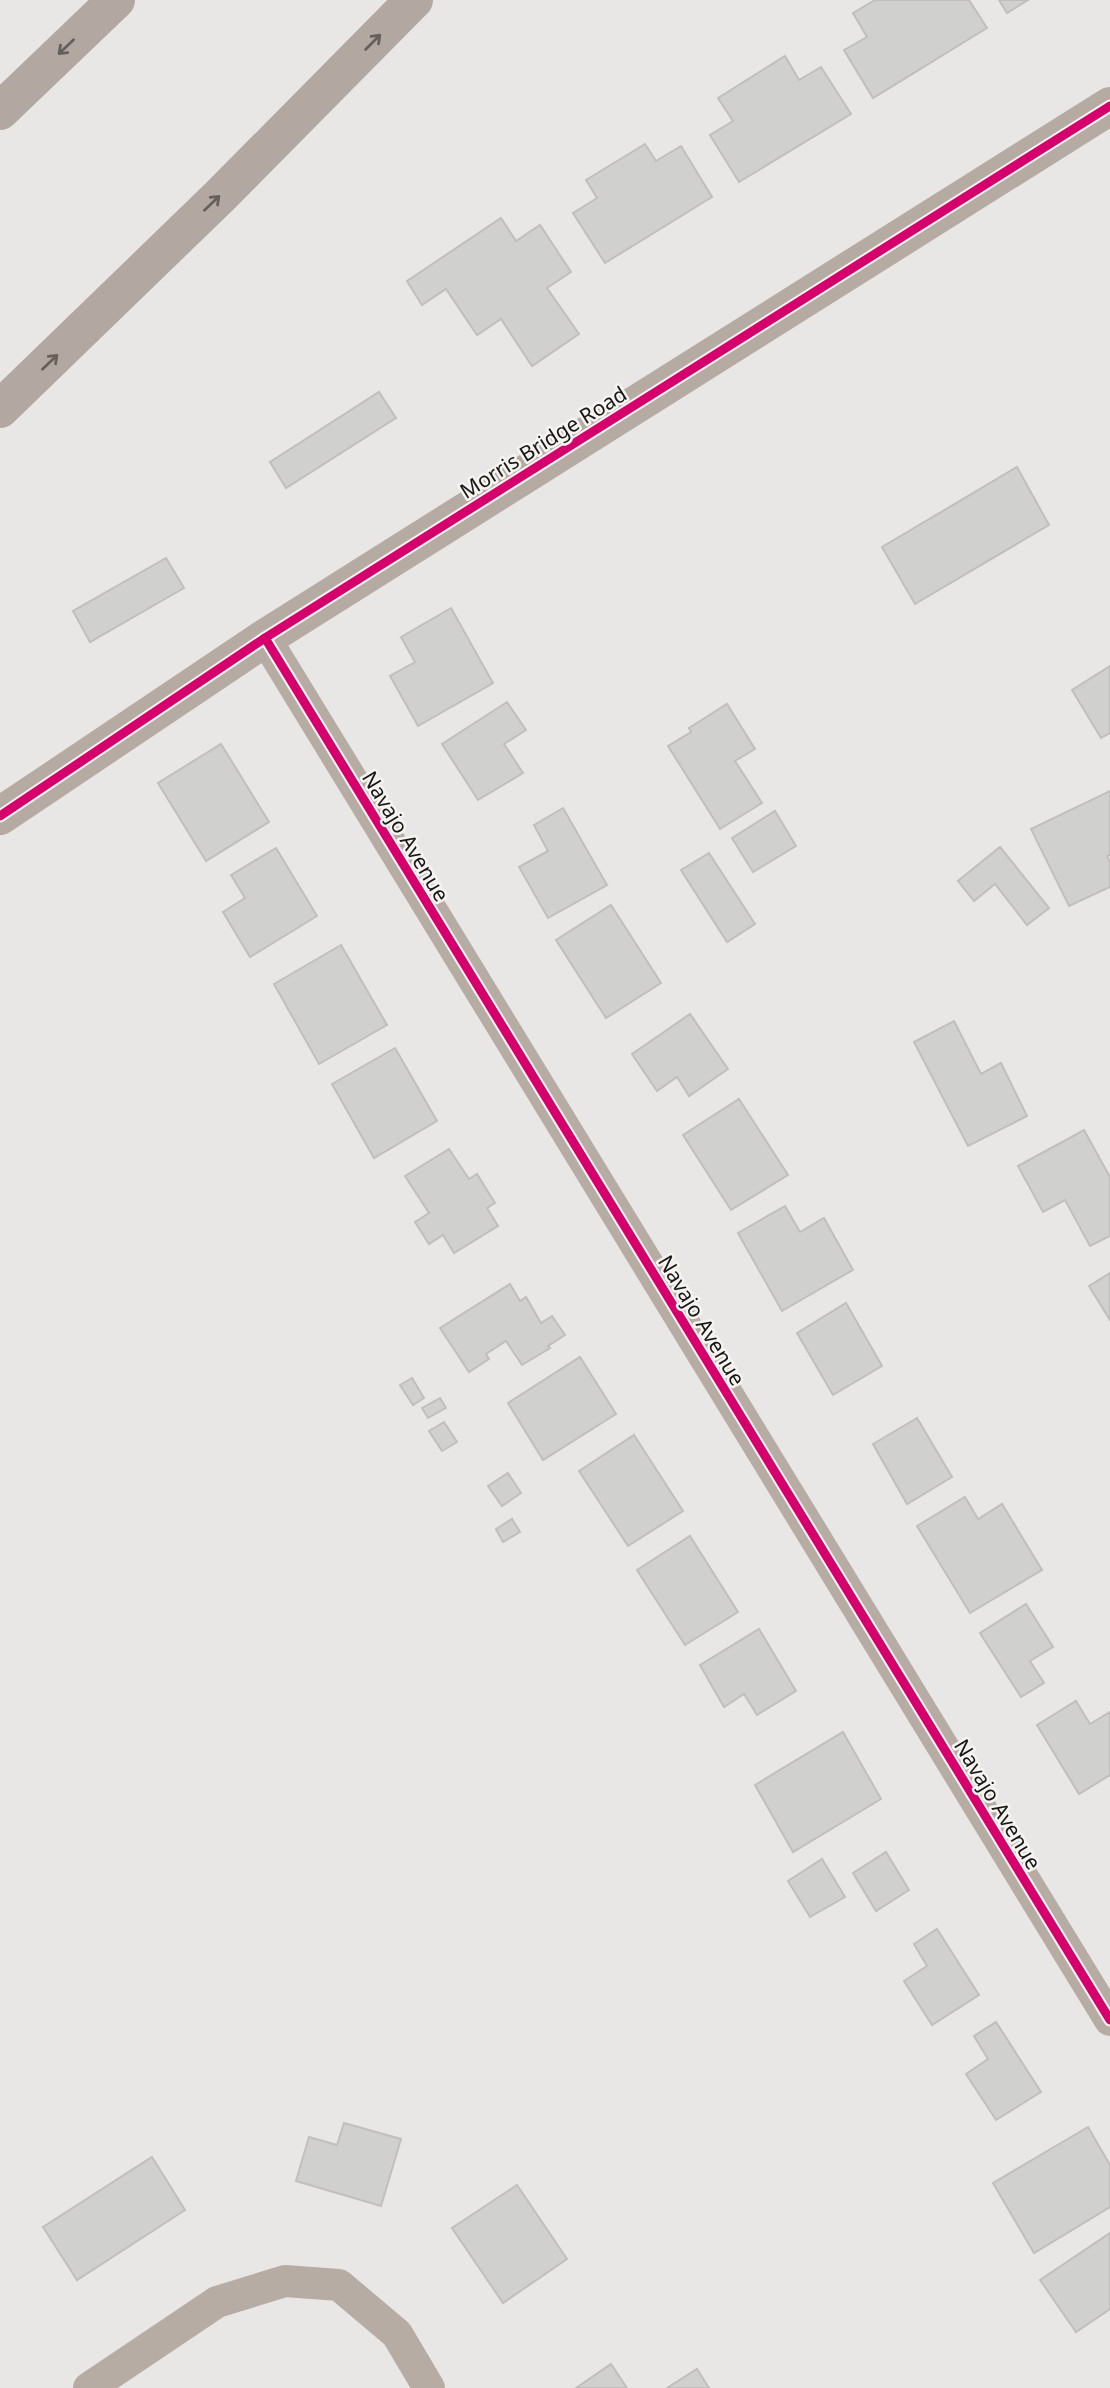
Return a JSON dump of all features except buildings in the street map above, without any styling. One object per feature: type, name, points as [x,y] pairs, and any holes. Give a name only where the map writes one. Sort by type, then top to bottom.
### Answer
[{"type":"highway","points":[[0,111],[116,0]]},
{"type":"highway","points":[[0,409],[220,196],[414,0]]},
{"type":"street","name":"Morris Bridge Road","points":[[0,816],[265,638],[1110,106]]},
{"type":"street","name":"Navajo Avenue","points":[[265,638],[1110,2020]]},
{"type":"street","points":[[89,2388],[218,2302],[285,2281],[339,2285],[397,2334],[429,2388]]},
{"type":"cycle path","points":[[0,816],[265,638],[1110,106]]},
{"type":"cycle path","points":[[265,638],[1110,2020]]}]
